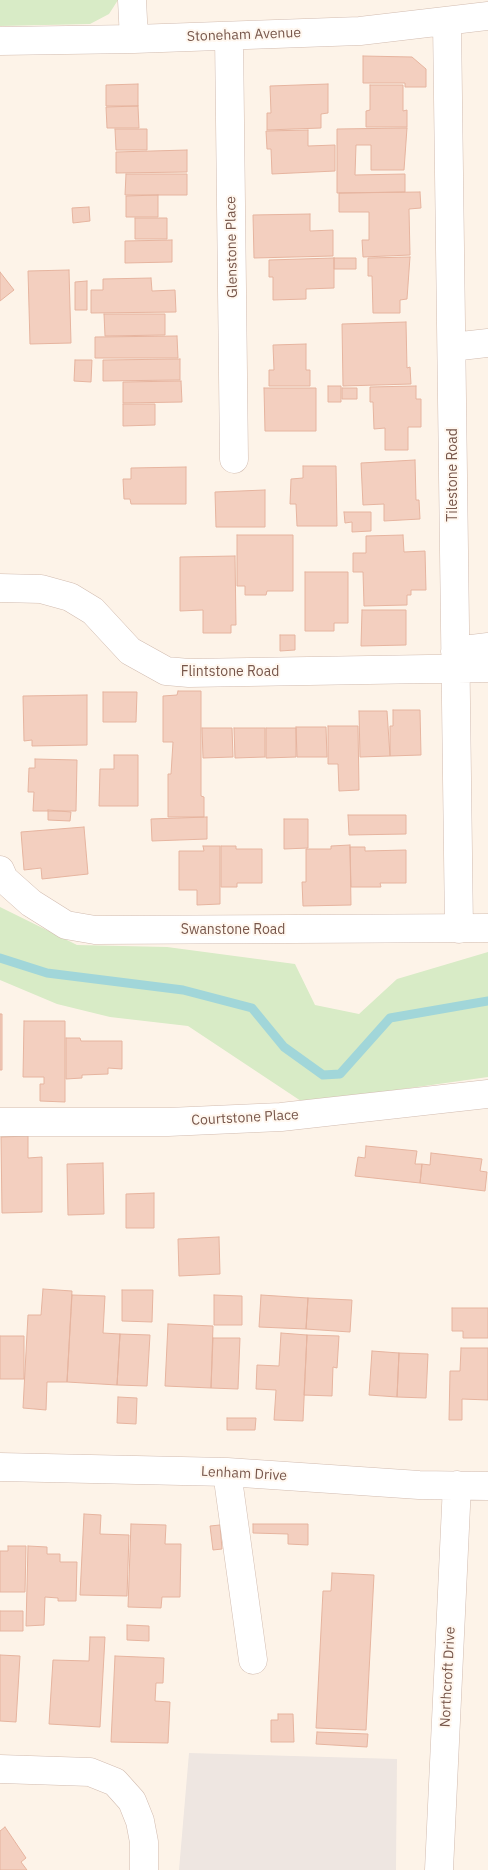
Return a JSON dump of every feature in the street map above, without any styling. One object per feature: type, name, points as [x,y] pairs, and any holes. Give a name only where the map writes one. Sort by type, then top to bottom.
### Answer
[{"type":"street","points":[[132,0],[134,39]]},
{"type":"street","name":"Stoneham Avenue","points":[[0,41],[134,39],[360,31],[488,16]]},
{"type":"street","name":"Tilestone Road","points":[[447,22],[459,929]]},
{"type":"street","name":"Glenstone Place","points":[[229,36],[234,459]]},
{"type":"street","points":[[452,348],[488,343]]},
{"type":"street","name":"Flintstone Road","points":[[0,588],[41,589],[70,597],[93,611],[130,651],[166,671],[189,673],[454,660],[488,668]]},
{"type":"street","name":"Flintstone Road","points":[[454,660],[488,647]]},
{"type":"street","name":"Swanstone Road","points":[[0,870],[4,879],[38,908],[66,925],[95,930],[488,928]]},
{"type":"street","name":"Courtstone Place","points":[[0,1122],[168,1122],[281,1117],[488,1094]]},
{"type":"street","name":"Lenham Drive","points":[[0,1467],[227,1472],[419,1484],[488,1486]]},
{"type":"street","points":[[227,1472],[253,1660]]},
{"type":"street","name":"Northcroft Drive","points":[[439,1870],[457,1485]]},
{"type":"street","points":[[0,1769],[90,1772],[115,1782],[132,1801],[140,1821],[144,1842],[144,1870]]},
{"type":"shaded area","points":[[189,1753],[397,1759],[396,1870],[179,1870]]},
{"type":"green space","points":[[0,0],[118,0],[109,14],[90,24],[0,26]]},
{"type":"green space","points":[[0,907],[77,945],[167,947],[295,964],[315,1005],[359,1014],[397,979],[488,952],[488,1077],[304,1103],[188,1026],[110,1017],[57,1004],[0,980]]},
{"type":"building","points":[[363,56],[412,57],[426,69],[426,87],[405,87],[405,83],[363,83]]},
{"type":"building","points":[[138,84],[138,106],[106,106],[106,85]]},
{"type":"building","points":[[328,84],[328,113],[321,114],[321,128],[267,130],[267,113],[271,113],[270,86]]},
{"type":"building","points":[[370,85],[403,85],[403,111],[407,110],[407,127],[366,127],[366,111],[370,110]]},
{"type":"building","points":[[138,106],[139,128],[107,128],[106,107]]},
{"type":"building","points":[[407,128],[404,170],[371,170],[371,145],[356,145],[355,175],[405,174],[405,192],[337,193],[337,129]]},
{"type":"building","points":[[115,129],[147,129],[147,150],[116,150]]},
{"type":"building","points":[[308,130],[308,146],[335,145],[335,171],[272,174],[271,149],[267,149],[266,131]]},
{"type":"building","points":[[187,150],[187,172],[116,173],[116,152]]},
{"type":"building","points":[[126,174],[187,174],[187,195],[125,195]]},
{"type":"building","points":[[420,192],[421,208],[409,209],[410,255],[363,257],[362,240],[369,240],[369,212],[339,212],[339,193]]},
{"type":"building","points":[[158,195],[158,217],[126,217],[126,196]]},
{"type":"building","points":[[89,207],[90,221],[73,223],[72,208]]},
{"type":"building","points":[[310,214],[310,231],[333,230],[333,256],[254,258],[253,215]]},
{"type":"building","points":[[135,218],[167,218],[167,239],[135,239]]},
{"type":"building","points":[[172,240],[172,262],[125,263],[125,241]]},
{"type":"building","points":[[410,257],[407,299],[400,300],[400,313],[373,313],[372,276],[368,276],[368,258]]},
{"type":"building","points":[[334,258],[334,288],[306,289],[306,299],[273,300],[273,277],[269,277],[269,260]]},
{"type":"building","points":[[334,258],[356,258],[356,269],[334,269]]},
{"type":"building","points":[[69,270],[71,343],[30,344],[28,271]]},
{"type":"building","points":[[0,272],[14,290],[0,301]]},
{"type":"building","points":[[151,278],[152,291],[175,290],[176,312],[91,313],[91,290],[103,290],[103,279]]},
{"type":"building","points":[[87,281],[87,310],[75,310],[75,282]]},
{"type":"building","points":[[104,314],[165,314],[165,335],[105,336]]},
{"type":"building","points":[[406,322],[407,368],[410,367],[411,384],[343,386],[342,324]]},
{"type":"building","points":[[177,336],[178,358],[95,358],[95,337]]},
{"type":"building","points":[[306,344],[306,370],[310,370],[310,386],[269,386],[269,370],[274,370],[273,345]]},
{"type":"building","points":[[180,359],[180,380],[103,381],[103,360]]},
{"type":"building","points":[[75,360],[92,360],[91,382],[74,381]]},
{"type":"building","points":[[181,381],[182,402],[123,403],[123,382]]},
{"type":"building","points":[[328,386],[341,386],[341,402],[328,402]]},
{"type":"building","points":[[416,386],[416,399],[421,399],[421,427],[408,427],[408,450],[385,450],[385,428],[374,429],[373,402],[370,402],[370,387]]},
{"type":"building","points":[[264,388],[316,388],[316,431],[265,431]]},
{"type":"building","points":[[342,388],[357,388],[357,399],[342,399]]},
{"type":"building","points":[[123,404],[155,404],[155,425],[123,426]]},
{"type":"building","points":[[415,460],[416,500],[419,500],[420,519],[384,521],[384,504],[363,505],[361,463]]},
{"type":"building","points":[[303,466],[336,466],[337,526],[297,526],[296,504],[290,504],[291,479],[303,478]]},
{"type":"building","points":[[186,467],[186,504],[131,504],[130,499],[124,499],[123,479],[131,479],[131,468]]},
{"type":"building","points":[[265,490],[265,527],[216,527],[215,492]]},
{"type":"building","points":[[344,512],[371,512],[371,531],[352,532],[352,522],[345,523]]},
{"type":"building","points":[[237,535],[293,535],[293,591],[267,591],[266,595],[245,595],[245,586],[237,586]]},
{"type":"building","points":[[403,535],[404,552],[425,551],[426,590],[411,590],[411,595],[407,595],[407,605],[364,606],[363,572],[353,572],[353,553],[366,553],[366,536]]},
{"type":"building","points":[[235,556],[236,625],[231,625],[231,633],[203,633],[203,610],[180,611],[180,557]]},
{"type":"building","points":[[305,572],[348,572],[348,623],[334,623],[334,631],[305,631]]},
{"type":"building","points":[[362,610],[406,610],[406,645],[361,646]]},
{"type":"building","points":[[280,635],[295,635],[295,650],[280,651]]},
{"type":"building","points":[[178,691],[201,691],[201,796],[204,797],[204,817],[168,817],[168,774],[171,774],[173,742],[163,742],[163,696],[177,695]]},
{"type":"building","points":[[103,692],[137,692],[136,722],[103,722]]},
{"type":"building","points":[[87,695],[87,745],[32,746],[32,740],[24,741],[23,696]]},
{"type":"building","points":[[393,710],[420,710],[421,755],[390,756],[390,726],[393,726]]},
{"type":"building","points":[[359,711],[387,711],[390,756],[360,757]]},
{"type":"building","points":[[328,726],[358,726],[359,790],[339,791],[338,764],[328,764]]},
{"type":"building","points":[[296,727],[326,727],[327,757],[297,757]]},
{"type":"building","points":[[202,728],[232,728],[233,757],[203,758]]},
{"type":"building","points":[[234,728],[265,728],[265,757],[235,758]]},
{"type":"building","points":[[266,728],[296,728],[296,757],[266,758]]},
{"type":"building","points":[[114,755],[138,755],[138,806],[99,806],[100,769],[114,769]]},
{"type":"building","points":[[35,759],[77,760],[76,811],[33,811],[34,792],[28,792],[29,768],[35,768]]},
{"type":"building","points":[[48,810],[71,812],[70,821],[48,820]]},
{"type":"building","points":[[348,815],[406,815],[406,834],[349,835]]},
{"type":"building","points":[[207,817],[207,839],[152,841],[151,819]]},
{"type":"building","points":[[284,819],[308,819],[308,848],[284,849]]},
{"type":"building","points":[[84,827],[88,874],[42,879],[41,868],[24,870],[21,832]]},
{"type":"building","points":[[350,845],[351,905],[303,906],[302,882],[306,882],[306,849],[331,849],[331,846]]},
{"type":"building","points":[[203,846],[220,846],[220,904],[197,905],[197,890],[179,890],[179,851],[204,851]]},
{"type":"building","points":[[221,846],[236,846],[236,849],[262,849],[262,883],[237,883],[237,887],[221,887]]},
{"type":"building","points":[[350,847],[365,847],[365,851],[406,850],[406,883],[380,883],[381,887],[351,887]]},
{"type":"building","points":[[0,1014],[2,1014],[2,1070],[0,1070]]},
{"type":"building","points":[[24,1021],[65,1021],[65,1102],[40,1101],[40,1084],[44,1084],[44,1077],[23,1077]]},
{"type":"building","points":[[66,1038],[80,1038],[81,1041],[122,1041],[122,1069],[108,1068],[108,1074],[82,1075],[82,1078],[66,1079]]},
{"type":"building","points":[[28,1136],[28,1158],[42,1157],[42,1212],[2,1213],[1,1137]]},
{"type":"building","points":[[366,1146],[417,1151],[415,1164],[422,1164],[420,1183],[355,1176],[358,1157],[365,1158]]},
{"type":"building","points":[[431,1153],[482,1159],[480,1171],[487,1172],[485,1191],[420,1183],[422,1164],[430,1165]]},
{"type":"building","points":[[103,1163],[104,1214],[68,1215],[67,1164]]},
{"type":"building","points":[[154,1193],[154,1228],[126,1228],[126,1194]]},
{"type":"building","points":[[219,1237],[220,1274],[179,1276],[178,1239]]},
{"type":"building","points":[[43,1289],[72,1291],[67,1382],[47,1382],[46,1410],[23,1408],[28,1315],[41,1315]]},
{"type":"building","points":[[122,1290],[153,1290],[152,1322],[122,1321]]},
{"type":"building","points":[[72,1295],[105,1296],[103,1333],[120,1334],[117,1385],[67,1382]]},
{"type":"building","points":[[214,1295],[242,1296],[242,1325],[214,1325]]},
{"type":"building","points":[[261,1295],[308,1298],[306,1329],[259,1327]]},
{"type":"building","points":[[308,1298],[352,1300],[350,1332],[306,1329]]},
{"type":"building","points":[[452,1308],[488,1308],[488,1338],[463,1338],[463,1331],[452,1331]]},
{"type":"building","points":[[168,1324],[213,1326],[211,1388],[165,1386]]},
{"type":"building","points":[[281,1333],[307,1335],[303,1421],[274,1420],[276,1390],[256,1389],[257,1365],[279,1366]]},
{"type":"building","points":[[120,1334],[150,1335],[147,1386],[117,1385]]},
{"type":"building","points":[[307,1335],[339,1336],[337,1368],[333,1367],[332,1396],[304,1395]]},
{"type":"building","points":[[0,1336],[24,1336],[24,1379],[0,1379]]},
{"type":"building","points":[[213,1338],[240,1338],[238,1389],[211,1388]]},
{"type":"building","points":[[461,1348],[488,1348],[488,1400],[462,1399],[462,1420],[449,1420],[450,1371],[460,1371]]},
{"type":"building","points":[[372,1351],[399,1353],[397,1397],[369,1395]]},
{"type":"building","points":[[399,1353],[428,1354],[426,1398],[397,1397]]},
{"type":"building","points":[[118,1397],[137,1398],[136,1424],[117,1423]]},
{"type":"building","points":[[227,1418],[256,1418],[255,1430],[227,1430]]},
{"type":"building","points":[[84,1514],[101,1515],[100,1534],[129,1535],[127,1596],[80,1595]]},
{"type":"building","points":[[131,1524],[166,1525],[165,1544],[181,1544],[180,1597],[162,1597],[161,1608],[128,1607]]},
{"type":"building","points":[[253,1524],[308,1524],[308,1545],[288,1544],[288,1534],[253,1533]]},
{"type":"building","points":[[220,1525],[222,1549],[213,1550],[210,1526]]},
{"type":"building","points":[[8,1546],[26,1546],[25,1592],[0,1592],[0,1551],[8,1551]]},
{"type":"building","points":[[28,1546],[47,1547],[47,1554],[60,1554],[60,1562],[77,1562],[76,1601],[58,1601],[58,1598],[45,1597],[44,1625],[26,1626]]},
{"type":"building","points":[[332,1573],[374,1575],[366,1730],[316,1728],[323,1591],[331,1591]]},
{"type":"building","points":[[0,1611],[23,1611],[23,1631],[0,1631]]},
{"type":"building","points":[[127,1625],[149,1626],[149,1641],[127,1640]]},
{"type":"building","points":[[90,1637],[105,1637],[100,1727],[49,1724],[53,1660],[89,1661]]},
{"type":"building","points":[[0,1655],[20,1656],[16,1722],[0,1721]]},
{"type":"building","points":[[115,1656],[164,1658],[163,1683],[156,1683],[155,1701],[170,1702],[168,1743],[111,1742]]},
{"type":"building","points":[[278,1714],[293,1714],[294,1742],[271,1742],[271,1720],[278,1720]]},
{"type":"building","points":[[317,1732],[368,1734],[367,1747],[316,1744]]},
{"type":"building","points":[[5,1827],[26,1858],[21,1862],[27,1870],[0,1870],[0,1831]]},
{"type":"waterway","points":[[0,958],[47,973],[183,990],[252,1008],[284,1047],[323,1075],[340,1074],[390,1018],[488,1001]]}]
